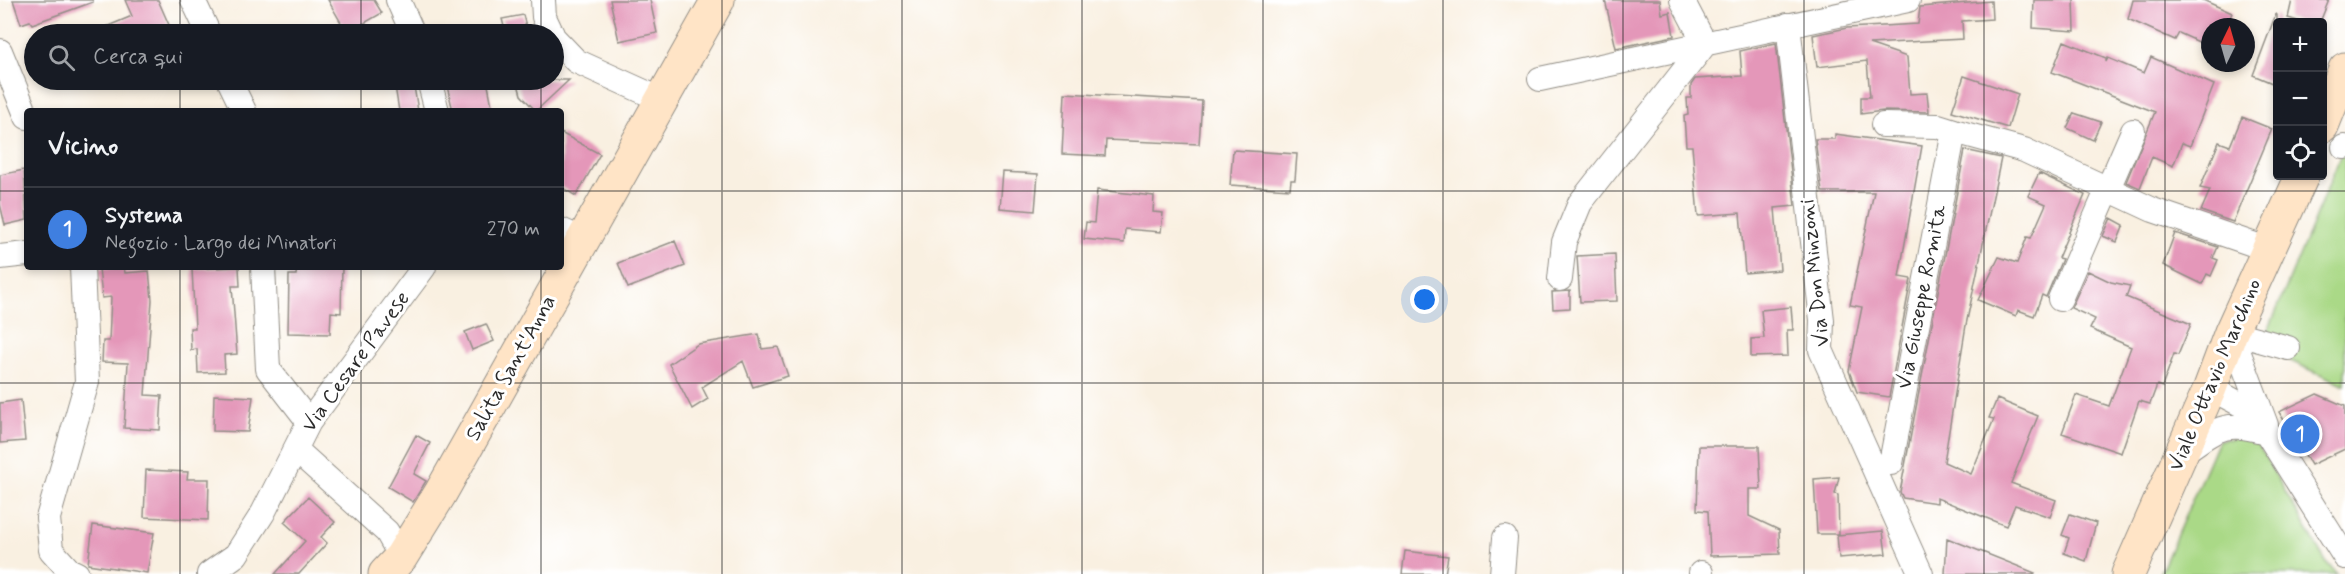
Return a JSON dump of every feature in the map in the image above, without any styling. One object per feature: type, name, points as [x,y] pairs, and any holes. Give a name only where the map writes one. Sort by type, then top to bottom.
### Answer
[{"type":"street","points":[[193,0],[204,24]]},
{"type":"street","points":[[398,0],[409,24]]},
{"type":"street","points":[[543,0],[544,17],[547,24]]},
{"type":"street","name":"Salita Sant'Anna","points":[[564,250],[662,100],[718,0]]},
{"type":"street","points":[[1683,0],[1705,44]]},
{"type":"street","points":[[1540,79],[1705,44],[1797,15],[1908,0]]},
{"type":"street","name":"Via Don Minzoni","points":[[1797,15],[1822,320],[1821,350],[1921,574]]},
{"type":"street","points":[[1560,279],[1564,242],[1580,203],[1705,44]]},
{"type":"street","points":[[564,48],[576,61],[662,100]]},
{"type":"street","points":[[0,51],[24,110]]},
{"type":"street","points":[[2337,131],[2343,77]]},
{"type":"street","points":[[234,90],[243,108]]},
{"type":"street","points":[[432,90],[436,108]]},
{"type":"street","points":[[1883,125],[1938,126],[2024,150],[2153,210],[2270,250]]},
{"type":"street","name":"Via Giuseppe Romita","points":[[1890,463],[1954,131]]},
{"type":"street","points":[[2061,298],[2133,131]]},
{"type":"street","name":"Viale Ottavio Marchino","points":[[2128,574],[2210,388],[2231,332],[2300,180]]},
{"type":"street","points":[[0,257],[24,254]]},
{"type":"street","points":[[77,574],[69,570],[51,550],[48,518],[87,382],[82,270]]},
{"type":"street","points":[[263,270],[268,369],[309,422]]},
{"type":"street","name":"Via Cesare Pavese","points":[[208,574],[236,555],[263,513],[309,422],[422,270]]},
{"type":"street","name":"Salita Sant'Anna","points":[[393,565],[553,270]]},
{"type":"street","points":[[2231,332],[2288,348]]},
{"type":"street","points":[[2231,332],[2269,433]]},
{"type":"street","points":[[2210,388],[2253,411],[2269,433],[2345,557]]},
{"type":"street","points":[[2181,454],[2223,427],[2246,426],[2269,433]]},
{"type":"street","points":[[296,450],[387,532],[393,565]]},
{"type":"street","points":[[1502,574],[1505,538]]},
{"type":"green space","points":[[2345,145],[2345,385],[2261,348]]},
{"type":"green space","points":[[2250,437],[2257,443],[2326,562],[2337,574],[2160,574],[2218,440]]},
{"type":"building","points":[[13,0],[92,0],[93,2],[32,24],[30,21],[21,24]]},
{"type":"building","points":[[125,0],[158,0],[169,24],[113,24],[132,16]]},
{"type":"building","points":[[328,0],[374,0],[382,13],[363,24],[342,24]]},
{"type":"building","points":[[610,0],[650,0],[657,33],[619,41]]},
{"type":"building","points":[[1605,0],[1660,0],[1662,14],[1670,12],[1674,36],[1616,48]]},
{"type":"building","points":[[2034,0],[2074,0],[2075,31],[2033,28]]},
{"type":"building","points":[[2133,0],[2203,0],[2232,13],[2230,18],[2201,18],[2201,43],[2179,33],[2175,40],[2128,19]]},
{"type":"building","points":[[2292,0],[2329,0],[2322,18],[2288,18]]},
{"type":"building","points":[[1991,1],[1992,19],[1962,21],[1963,39],[1869,44],[1907,57],[1910,94],[1927,93],[1929,112],[1883,111],[1861,114],[1861,97],[1870,97],[1867,61],[1817,67],[1813,35],[1847,28],[1918,24],[1920,7]]},
{"type":"building","points":[[523,15],[525,24],[503,24],[502,19]]},
{"type":"building","points":[[2273,22],[2273,83],[2253,75]]},
{"type":"building","points":[[2064,41],[2106,58],[2106,62],[2108,58],[2144,73],[2151,57],[2214,85],[2190,146],[2182,143],[2173,166],[2152,157],[2140,188],[2126,182],[2155,112],[2052,72]]},
{"type":"building","points":[[1776,43],[1795,206],[1775,208],[1780,270],[1745,273],[1740,213],[1698,216],[1692,146],[1686,146],[1684,116],[1688,115],[1687,98],[1691,98],[1691,85],[1695,79],[1742,76],[1740,51]]},
{"type":"building","points":[[1964,76],[2018,94],[2008,128],[1952,111]]},
{"type":"building","points":[[396,90],[415,90],[418,108],[399,108]]},
{"type":"building","points":[[448,90],[489,90],[492,108],[452,108]]},
{"type":"building","points":[[520,90],[558,90],[539,108],[533,108],[521,95]]},
{"type":"building","points":[[1065,93],[1202,101],[1199,144],[1106,140],[1105,156],[1062,154]]},
{"type":"building","points":[[2074,113],[2101,122],[2093,140],[2067,128]]},
{"type":"building","points":[[2242,117],[2272,129],[2233,222],[2201,211],[2210,190],[2200,188],[2219,142],[2230,146]]},
{"type":"building","points":[[1835,134],[1922,146],[1899,277],[1911,279],[1889,397],[1857,392],[1849,371],[1862,307],[1850,305],[1874,192],[1822,192],[1815,139],[1835,139]]},
{"type":"building","points":[[564,135],[600,154],[576,196],[564,189]]},
{"type":"building","points":[[1233,150],[1297,154],[1295,180],[1291,180],[1290,189],[1230,185]]},
{"type":"building","points":[[1965,150],[2001,158],[1966,325],[1944,462],[1971,474],[1994,419],[1989,418],[1997,399],[2038,416],[2011,483],[2056,500],[2050,517],[2015,505],[2006,526],[1937,498],[1937,503],[1903,498],[1900,492]]},
{"type":"building","points":[[24,170],[24,221],[5,225],[0,204],[0,175]]},
{"type":"building","points":[[1003,172],[1038,174],[1035,211],[1000,208]]},
{"type":"building","points":[[2039,173],[2085,195],[2058,258],[2062,259],[2046,297],[2042,295],[2034,316],[2018,310],[2016,316],[1978,300],[1999,257],[2017,263],[2027,237],[2031,238],[2046,204],[2028,196]]},
{"type":"building","points":[[1097,190],[1154,196],[1153,212],[1163,213],[1161,232],[1125,229],[1124,243],[1084,239],[1086,222],[1094,223]]},
{"type":"building","points":[[2111,218],[2124,225],[2117,242],[2103,236]]},
{"type":"building","points":[[2175,233],[2218,247],[2213,258],[2218,260],[2211,276],[2207,274],[2202,284],[2163,265]]},
{"type":"building","points":[[675,241],[685,266],[628,288],[618,263]]},
{"type":"building","points":[[1615,254],[1617,301],[1580,302],[1577,256]]},
{"type":"building","points":[[99,270],[124,270],[125,273],[149,271],[152,300],[145,395],[162,396],[160,430],[124,428],[128,363],[102,362],[103,341],[109,341],[111,297],[102,298]]},
{"type":"building","points":[[192,270],[239,270],[240,286],[232,286],[237,354],[224,355],[225,372],[198,373],[197,349],[191,350],[190,328],[195,328]]},
{"type":"building","points":[[297,270],[342,270],[341,313],[331,312],[330,334],[288,333],[289,275],[296,275]]},
{"type":"building","points":[[2088,271],[2111,282],[2130,286],[2126,297],[2191,324],[2178,355],[2174,354],[2162,387],[2157,385],[2150,404],[2139,401],[2121,453],[2062,433],[2076,395],[2109,406],[2131,347],[2090,329],[2095,319],[2071,308]]},
{"type":"building","points":[[1570,291],[1570,308],[1553,309],[1552,292]]},
{"type":"building","points":[[1791,307],[1793,330],[1787,330],[1788,356],[1751,357],[1751,339],[1764,338],[1761,310]]},
{"type":"building","points":[[486,324],[494,341],[472,350],[465,332]]},
{"type":"building","points":[[759,334],[762,349],[778,347],[788,376],[753,387],[743,361],[702,387],[708,399],[692,409],[669,364],[698,344]]},
{"type":"building","points":[[2317,394],[2345,406],[2345,449],[2311,465],[2279,412]]},
{"type":"building","points":[[214,395],[253,397],[248,432],[213,431]]},
{"type":"building","points":[[21,400],[25,441],[0,443],[0,403]]},
{"type":"building","points":[[416,435],[430,443],[414,474],[426,481],[413,502],[388,487]]},
{"type":"building","points":[[1699,446],[1759,446],[1761,489],[1749,489],[1749,516],[1779,530],[1780,554],[1710,556],[1708,511],[1697,510]]},
{"type":"building","points":[[146,470],[188,472],[187,479],[209,479],[208,520],[144,517]]},
{"type":"building","points":[[1839,477],[1835,494],[1838,495],[1839,534],[1817,534],[1814,479]]},
{"type":"building","points":[[308,497],[335,522],[321,537],[327,543],[299,574],[275,574],[305,541],[284,522]]},
{"type":"building","points":[[2070,514],[2096,523],[2086,561],[2064,553],[2069,538],[2062,535]]},
{"type":"building","points":[[93,525],[154,533],[147,573],[88,564]]},
{"type":"building","points":[[1883,531],[1886,554],[1839,558],[1837,535]]},
{"type":"building","points":[[1947,538],[2035,573],[1945,574]]},
{"type":"building","points":[[1405,551],[1448,556],[1445,574],[1402,574]]},
{"type":"place","name":"Systema","points":[[2300,434]]}]
